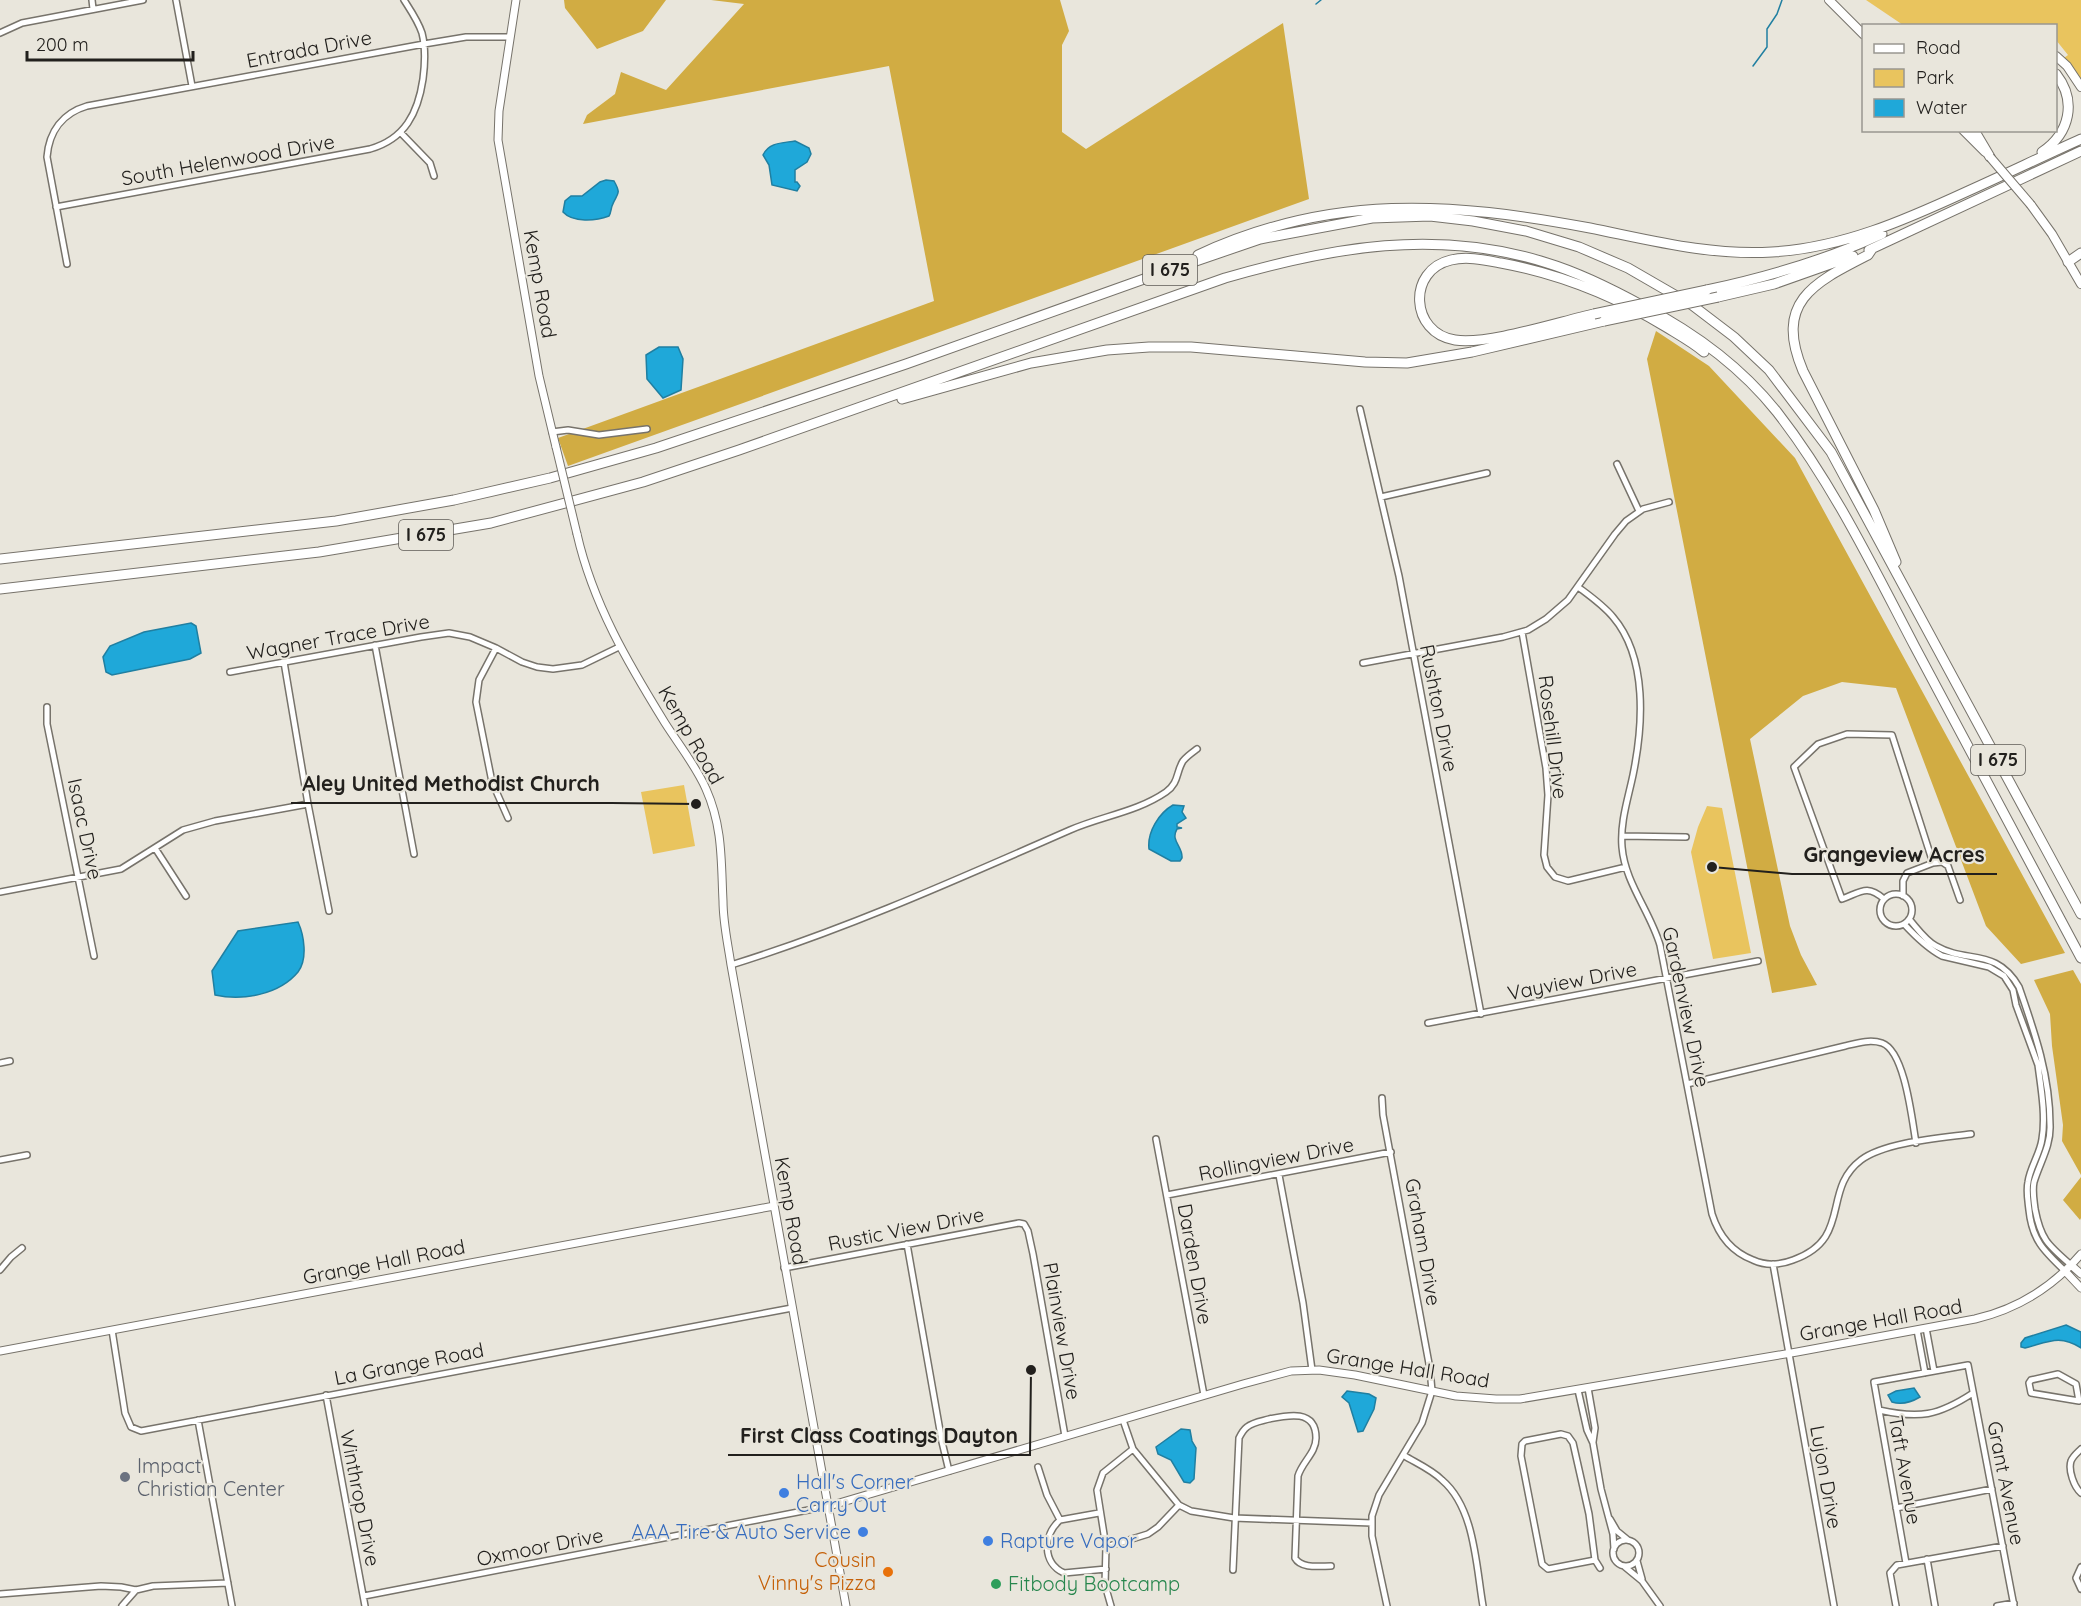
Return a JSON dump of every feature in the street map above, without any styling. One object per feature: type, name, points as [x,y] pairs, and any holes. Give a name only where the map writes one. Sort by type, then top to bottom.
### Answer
[{"type":"highway","points":[[2027,164],[2056,140],[2065,126],[2069,112],[2068,99],[2057,78]]},
{"type":"highway","points":[[1975,132],[1990,157]]},
{"type":"highway","points":[[1158,274],[1227,241],[1315,217],[1374,208],[1468,209],[1532,217],[1686,248],[1739,253],[1811,248],[1849,239],[1905,220],[2081,139]]},
{"type":"highway","points":[[838,415],[1031,363],[1093,351],[1191,347],[1365,362],[1407,363],[1472,352],[1788,279],[1872,249],[2081,151]]},
{"type":"highway","name":"I 675","points":[[0,559],[336,522],[454,500],[550,478],[656,448],[906,364],[1260,239],[1372,218],[1430,216],[1473,221],[1526,231],[1579,247],[1628,268],[1692,305],[1734,338],[1769,370],[1832,452],[1921,621],[2081,914]]},
{"type":"highway","points":[[1776,410],[1697,346],[1611,297],[1563,279],[1516,266],[1458,259],[1440,264],[1422,283],[1419,295],[1421,312],[1426,323],[1436,332],[1454,339],[1467,340],[1497,336],[1593,314],[1707,290],[1772,275],[1812,263],[1867,241],[1900,226],[1905,220]]},
{"type":"highway","name":"I 675","points":[[0,589],[319,552],[491,523],[643,482],[1225,278],[1294,259],[1339,250],[1393,244],[1454,245],[1506,252],[1548,263],[1585,278],[1658,314],[1694,336],[1736,369],[1776,410],[1852,527],[2081,958]]},
{"type":"highway","points":[[1872,249],[1868,255],[1827,277],[1809,291],[1795,315],[1793,339],[1803,371],[1874,510],[1921,621]]},
{"type":"highway","points":[[2068,262],[2081,253]]},
{"type":"main road","name":"Kemp Road","points":[[516,0],[499,111],[498,140],[539,376],[577,534],[593,590],[619,646],[699,775],[711,802],[722,847],[724,920],[731,965],[846,1606]]},
{"type":"main road","points":[[1829,0],[1862,34]]},
{"type":"main road","points":[[2057,58],[2067,66],[2081,87]]},
{"type":"main road","points":[[1965,132],[1990,157],[2031,206],[2081,284]]},
{"type":"main road","points":[[2068,262],[2081,260]]},
{"type":"main road","name":"Grange Hall Road","points":[[0,1351],[774,1206]]},
{"type":"main road","name":"Grange Hall Road","points":[[829,1506],[1285,1373],[1312,1370],[1354,1375],[1468,1397],[1505,1400],[1578,1390],[1975,1319],[2003,1311],[2038,1294],[2081,1254]]},
{"type":"main road","points":[[2071,1265],[2081,1274]]},
{"type":"main road","points":[[2064,1271],[2081,1288]]},
{"type":"street","points":[[92,0],[93,9]]},
{"type":"street","points":[[0,33],[22,23],[143,0]]},
{"type":"street","points":[[176,0],[192,86]]},
{"type":"street","points":[[404,0],[417,21],[424,44],[425,63],[419,100],[412,119],[401,133],[430,164],[434,176]]},
{"type":"street","name":"Entrada Drive","points":[[56,207],[47,157],[48,147],[53,132],[64,118],[80,108],[466,37],[510,37]]},
{"type":"street","name":"South Helenwood Drive","points":[[56,207],[370,149],[387,143],[401,133]]},
{"type":"street","points":[[56,207],[67,264]]},
{"type":"street","name":"Rushton Drive","points":[[1360,409],[1414,654],[1481,1014]]},
{"type":"street","points":[[552,432],[568,430],[599,435],[647,429]]},
{"type":"street","points":[[1617,464],[1639,511]]},
{"type":"street","points":[[1381,497],[1487,473]]},
{"type":"street","points":[[1363,663],[1522,632],[1538,625],[1556,612],[1578,587],[1620,527],[1639,511],[1670,502]]},
{"type":"street","name":"Gardenview Drive","points":[[1578,587],[1606,609],[1620,626],[1632,653],[1638,681],[1642,723],[1624,815],[1622,836],[1626,867],[1656,932],[1667,978],[1712,1214],[1717,1227],[1730,1246],[1743,1256],[1759,1263],[1773,1264]]},
{"type":"street","name":"Rosehill Drive","points":[[1522,632],[1546,768],[1548,795],[1544,855],[1547,867],[1556,877],[1568,881],[1626,867]]},
{"type":"street","name":"Wagner Trace Drive","points":[[231,672],[449,633],[470,637],[537,668],[553,669],[582,665],[619,646]]},
{"type":"street","points":[[375,645],[414,854]]},
{"type":"street","points":[[496,648],[479,680],[476,702],[492,782],[508,818]]},
{"type":"street","points":[[284,662],[329,911]]},
{"type":"street","name":"Isaac Drive","points":[[47,707],[47,724],[80,877],[94,956]]},
{"type":"street","points":[[1884,899],[1874,890],[1868,889],[1842,899],[1794,767],[1818,744],[1846,734],[1892,735],[1933,863]]},
{"type":"street","points":[[731,965],[865,918],[1077,827],[1137,808],[1173,787],[1178,779],[1182,763],[1197,749]]},
{"type":"street","points":[[0,892],[121,868],[183,830],[198,825],[308,804]]},
{"type":"street","points":[[1622,836],[1686,837]]},
{"type":"street","points":[[155,848],[186,897]]},
{"type":"street","points":[[1903,896],[1903,881],[1907,873],[1942,862],[1948,866],[1960,900]]},
{"type":"street","points":[[1892,894],[1903,896],[1911,904],[1912,910],[1906,921],[1892,926],[1883,920],[1880,908],[1884,899],[1892,894]]},
{"type":"street","points":[[1906,921],[1937,947],[1998,963],[2013,976],[2019,987],[2047,1079],[2050,1136],[2032,1192],[2038,1227],[2050,1247],[2071,1265]]},
{"type":"street","points":[[1906,921],[1926,948],[1942,956],[1996,970],[2010,983],[2038,1065],[2040,1079],[2043,1135],[2028,1181],[2030,1225],[2043,1250],[2064,1271]]},
{"type":"street","name":"Vayview Drive","points":[[1428,1023],[1758,961]]},
{"type":"street","points":[[1687,1084],[1845,1046],[1880,1042],[1892,1050],[1900,1065],[1916,1143]]},
{"type":"street","points":[[0,1063],[10,1061]]},
{"type":"street","name":"Graham Drive","points":[[1382,1098],[1383,1115],[1427,1348],[1432,1391]]},
{"type":"street","points":[[1789,1353],[1773,1264],[1802,1257],[1822,1243],[1834,1220],[1841,1184],[1847,1173],[1876,1152],[1971,1134]]},
{"type":"street","name":"Darden Drive","points":[[1156,1139],[1204,1395]]},
{"type":"street","name":"Rollingview Drive","points":[[1167,1196],[1391,1152]]},
{"type":"street","points":[[0,1160],[27,1155]]},
{"type":"street","points":[[1279,1174],[1303,1303],[1312,1370]]},
{"type":"street","name":"Rustic View Drive","points":[[784,1268],[1018,1223],[1024,1224],[1028,1231]]},
{"type":"street","name":"Plainview Drive","points":[[1028,1231],[1065,1436]]},
{"type":"street","points":[[907,1244],[949,1471]]},
{"type":"street","points":[[0,1270],[22,1248]]},
{"type":"street","name":"La Grange Road","points":[[112,1330],[125,1413],[131,1427],[141,1431],[792,1308]]},
{"type":"street","points":[[1917,1330],[1926,1373],[1934,1371],[1926,1328]]},
{"type":"street","name":"Lujon Drive","points":[[1789,1353],[1834,1606]]},
{"type":"street","name":"Grant Avenue","points":[[1934,1371],[1968,1365],[2014,1605]]},
{"type":"street","name":"Taft Avenue","points":[[1906,1563],[1874,1382],[1926,1373]]},
{"type":"street","points":[[2079,1401],[2033,1394],[2029,1383],[2031,1380],[2058,1374],[2076,1384],[2081,1409]]},
{"type":"street","points":[[1588,1388],[1595,1428],[1593,1443]]},
{"type":"street","points":[[1578,1390],[1610,1519],[1616,1562],[1632,1571],[1660,1606]]},
{"type":"street","points":[[1387,1606],[1372,1536],[1372,1522],[1379,1495],[1422,1423],[1432,1391]]},
{"type":"street","points":[[1879,1410],[1913,1416],[1932,1413],[1945,1410],[1973,1393]]},
{"type":"street","name":"Winthrop Drive","points":[[326,1395],[365,1606]]},
{"type":"street","points":[[1233,1570],[1240,1434],[1252,1424],[1298,1414],[1307,1420],[1316,1435],[1313,1450],[1302,1464],[1298,1476],[1295,1520],[1296,1561],[1302,1565],[1331,1566]]},
{"type":"street","points":[[198,1420],[232,1606]]},
{"type":"street","points":[[1123,1420],[1133,1449],[1179,1505],[1197,1513],[1234,1518],[1372,1522]]},
{"type":"street","points":[[1596,1560],[1548,1569],[1542,1564],[1521,1456],[1522,1444],[1525,1441],[1561,1434],[1568,1436],[1574,1443],[1590,1514],[1596,1560],[1600,1568]]},
{"type":"street","points":[[1111,1606],[1105,1585],[1106,1547],[1097,1490],[1103,1473],[1133,1449]]},
{"type":"street","points":[[2081,1449],[2071,1460],[2070,1465],[2075,1486],[2081,1493]]},
{"type":"street","points":[[1403,1455],[1444,1480],[1463,1507],[1483,1606]]},
{"type":"street","points":[[1038,1467],[1047,1495],[1060,1520]]},
{"type":"street","points":[[1896,1508],[1992,1489]]},
{"type":"street","points":[[1106,1547],[1148,1534],[1179,1505]]},
{"type":"street","name":"Oxmoor Drive","points":[[363,1596],[829,1506]]},
{"type":"street","points":[[1099,1513],[1060,1520],[1051,1530],[1047,1543],[1049,1557],[1055,1568],[1064,1573],[1106,1569]]},
{"type":"street","points":[[1610,1519],[1617,1531],[1638,1548],[1637,1562],[1642,1581]]},
{"type":"street","points":[[1614,1549],[1619,1542],[1628,1540]]},
{"type":"street","points":[[1896,1606],[1890,1573],[1893,1567],[2003,1546]]},
{"type":"street","points":[[1927,1559],[1935,1606]]},
{"type":"street","points":[[1624,1566],[1628,1567],[1637,1562]]},
{"type":"street","points":[[2081,1567],[2076,1578],[2081,1589]]},
{"type":"street","points":[[0,1594],[101,1586],[136,1590],[153,1586],[228,1583]]},
{"type":"street","points":[[122,1606],[136,1590]]},
{"type":"street","points":[[1998,1606],[2014,1605]]},
{"type":"green space","points":[[1866,0],[2081,0],[2081,80],[2064,58],[2068,55],[2057,41],[2057,24],[1902,24]]},
{"type":"green space","points":[[684,785],[695,846],[653,854],[641,792]]},
{"type":"green space","points":[[1707,806],[1722,808],[1751,953],[1713,959],[1691,852]]},
{"type":"shaded area","points":[[564,0],[666,0],[643,31],[597,49],[565,8]]},
{"type":"shaded area","points":[[711,0],[1060,0],[1069,31],[1062,45],[1062,132],[1086,149],[1283,23],[1309,199],[568,466],[558,438],[934,301],[889,66],[583,124],[587,115],[615,94],[621,72],[666,90],[744,4]]},
{"type":"shaded area","points":[[1656,331],[1709,366],[1795,458],[2065,953],[2021,964],[1986,926],[1896,688],[1842,682],[1803,696],[1750,739],[1790,926],[1801,955],[1817,985],[1772,993],[1647,359]]},
{"type":"shaded area","points":[[2073,970],[2081,984],[2081,1175],[2062,1141],[2063,1125],[2050,1014],[2034,980]]},
{"type":"shaded area","points":[[2081,1177],[2081,1218],[2080,1220],[2063,1200]]},
{"type":"water","points":[[795,141],[809,148],[811,154],[807,162],[795,170],[795,182],[800,186],[797,191],[772,185],[769,165],[763,155],[773,145]]},
{"type":"water","points":[[606,180],[614,181],[618,192],[609,216],[585,220],[567,216],[563,212],[565,201],[571,196],[582,196]]},
{"type":"water","points":[[659,347],[678,347],[683,359],[681,390],[663,398],[647,379],[646,355]]},
{"type":"water","points":[[191,623],[196,626],[201,653],[190,659],[112,675],[106,672],[103,657],[110,646],[144,632]]},
{"type":"water","points":[[1173,805],[1184,806],[1182,812],[1186,818],[1177,824],[1177,827],[1182,828],[1177,829],[1175,833],[1182,854],[1180,861],[1171,861],[1149,849],[1150,836],[1155,824]]},
{"type":"water","points":[[298,922],[302,933],[304,954],[301,967],[290,980],[271,991],[259,994],[237,997],[215,995],[212,971],[238,931]]},
{"type":"water","points":[[2066,1325],[2081,1332],[2081,1348],[2060,1340],[2021,1347],[2025,1338]]},
{"type":"water","points":[[1914,1388],[1920,1397],[1909,1402],[1892,1402],[1888,1395],[1896,1391]]},
{"type":"water","points":[[1347,1391],[1369,1394],[1376,1398],[1374,1409],[1363,1431],[1358,1432],[1349,1403],[1342,1397]]},
{"type":"water","points":[[1181,1429],[1190,1430],[1196,1448],[1194,1479],[1190,1483],[1184,1482],[1171,1460],[1158,1454],[1156,1447]]},
{"type":"waterway","points":[[1316,4],[1321,0]]},
{"type":"waterway","points":[[1753,66],[1767,47],[1767,29],[1777,14],[1782,0]]},
{"type":"place","name":"Aley United Methodist Church","points":[[696,804]]},
{"type":"place","name":"Grangeview Acres","points":[[1712,867]]},
{"type":"place","name":"First Class Coatings Dayton","points":[[1031,1370]]},
{"type":"place","name":"Impact Christian Center","points":[[125,1477]]},
{"type":"place","name":"Hall's Corner Carry Out","points":[[784,1493]]},
{"type":"place","name":"AAA Tire & Auto Service","points":[[863,1532]]},
{"type":"place","name":"Rapture Vapor","points":[[988,1541]]},
{"type":"place","name":"Cousin Vinny's Pizza","points":[[888,1572]]},
{"type":"place","name":"Fitbody Bootcamp","points":[[996,1584]]}]
